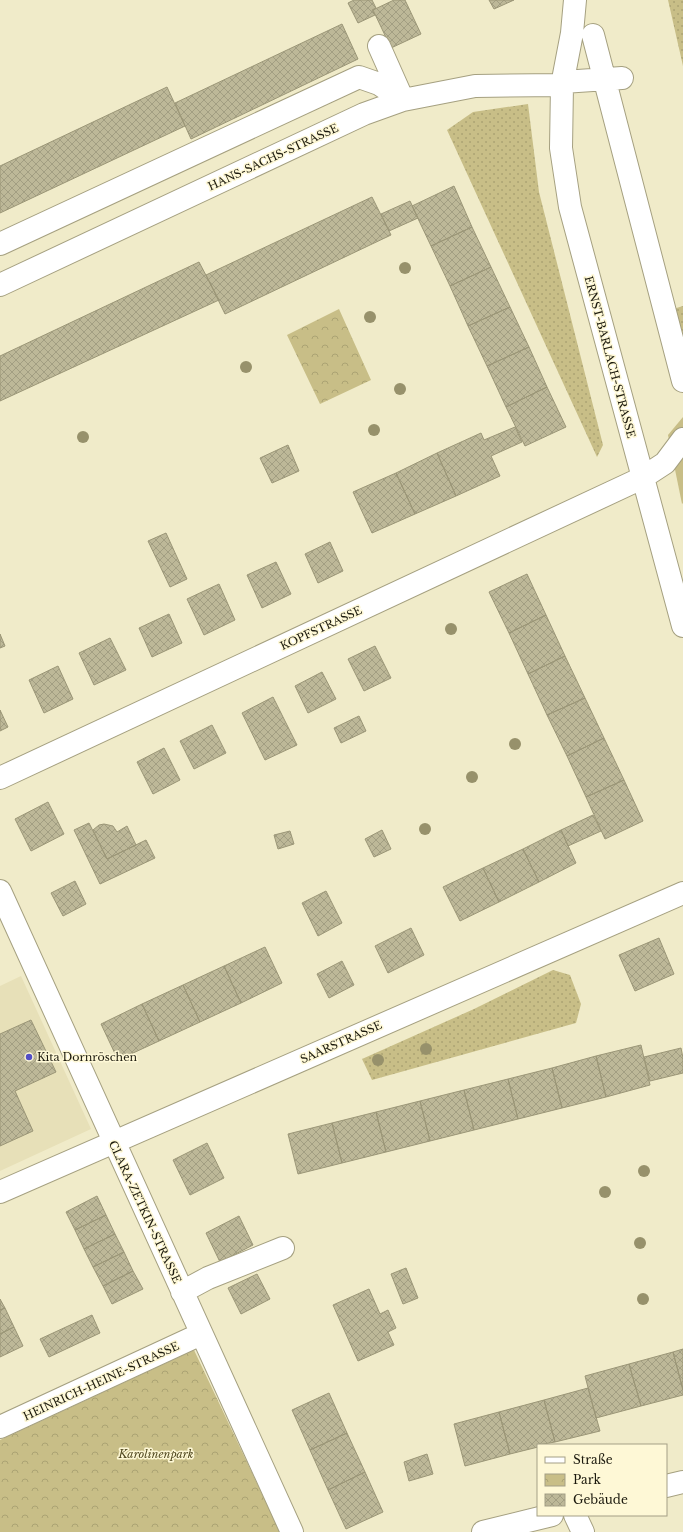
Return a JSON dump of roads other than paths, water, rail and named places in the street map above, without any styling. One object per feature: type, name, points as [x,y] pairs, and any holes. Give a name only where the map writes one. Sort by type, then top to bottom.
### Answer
[{"type":"street","name":"ERNST-BARLACH-STRASSE","points":[[574,0],[572,33],[562,84],[561,148],[570,207],[683,626]]},
{"type":"street","points":[[593,35],[613,78],[683,381]]},
{"type":"street","points":[[379,46],[403,100]]},
{"type":"street","points":[[0,244],[359,78],[379,84],[403,100]]},
{"type":"street","name":"HANS-SACHS-STRASSE","points":[[0,285],[364,114],[403,100],[475,86],[562,84],[613,78]]},
{"type":"street","name":"KOPFSTRASSE","points":[[0,778],[642,478],[665,463],[683,439]]},
{"type":"street","name":"CLARA-ZETKIN-STRASSE","points":[[0,891],[292,1532]]},
{"type":"street","name":"SAARSTRASSE","points":[[0,1192],[113,1141],[683,892]]},
{"type":"street","points":[[182,1292],[208,1278],[283,1248]]},
{"type":"street","name":"HEINRICH-HEINE-STRASSE","points":[[0,1427],[201,1334]]},
{"type":"street","points":[[667,1486],[683,1482]]},
{"type":"street","points":[[483,1532],[548,1516]]},
{"type":"street","points":[[575,1516],[583,1532]]},
{"type":"place","name":"Kita Dornröschen","points":[[29,1057]]},
{"type":"park label","name":"Karolinenpark","points":[[156,1454]]}]
